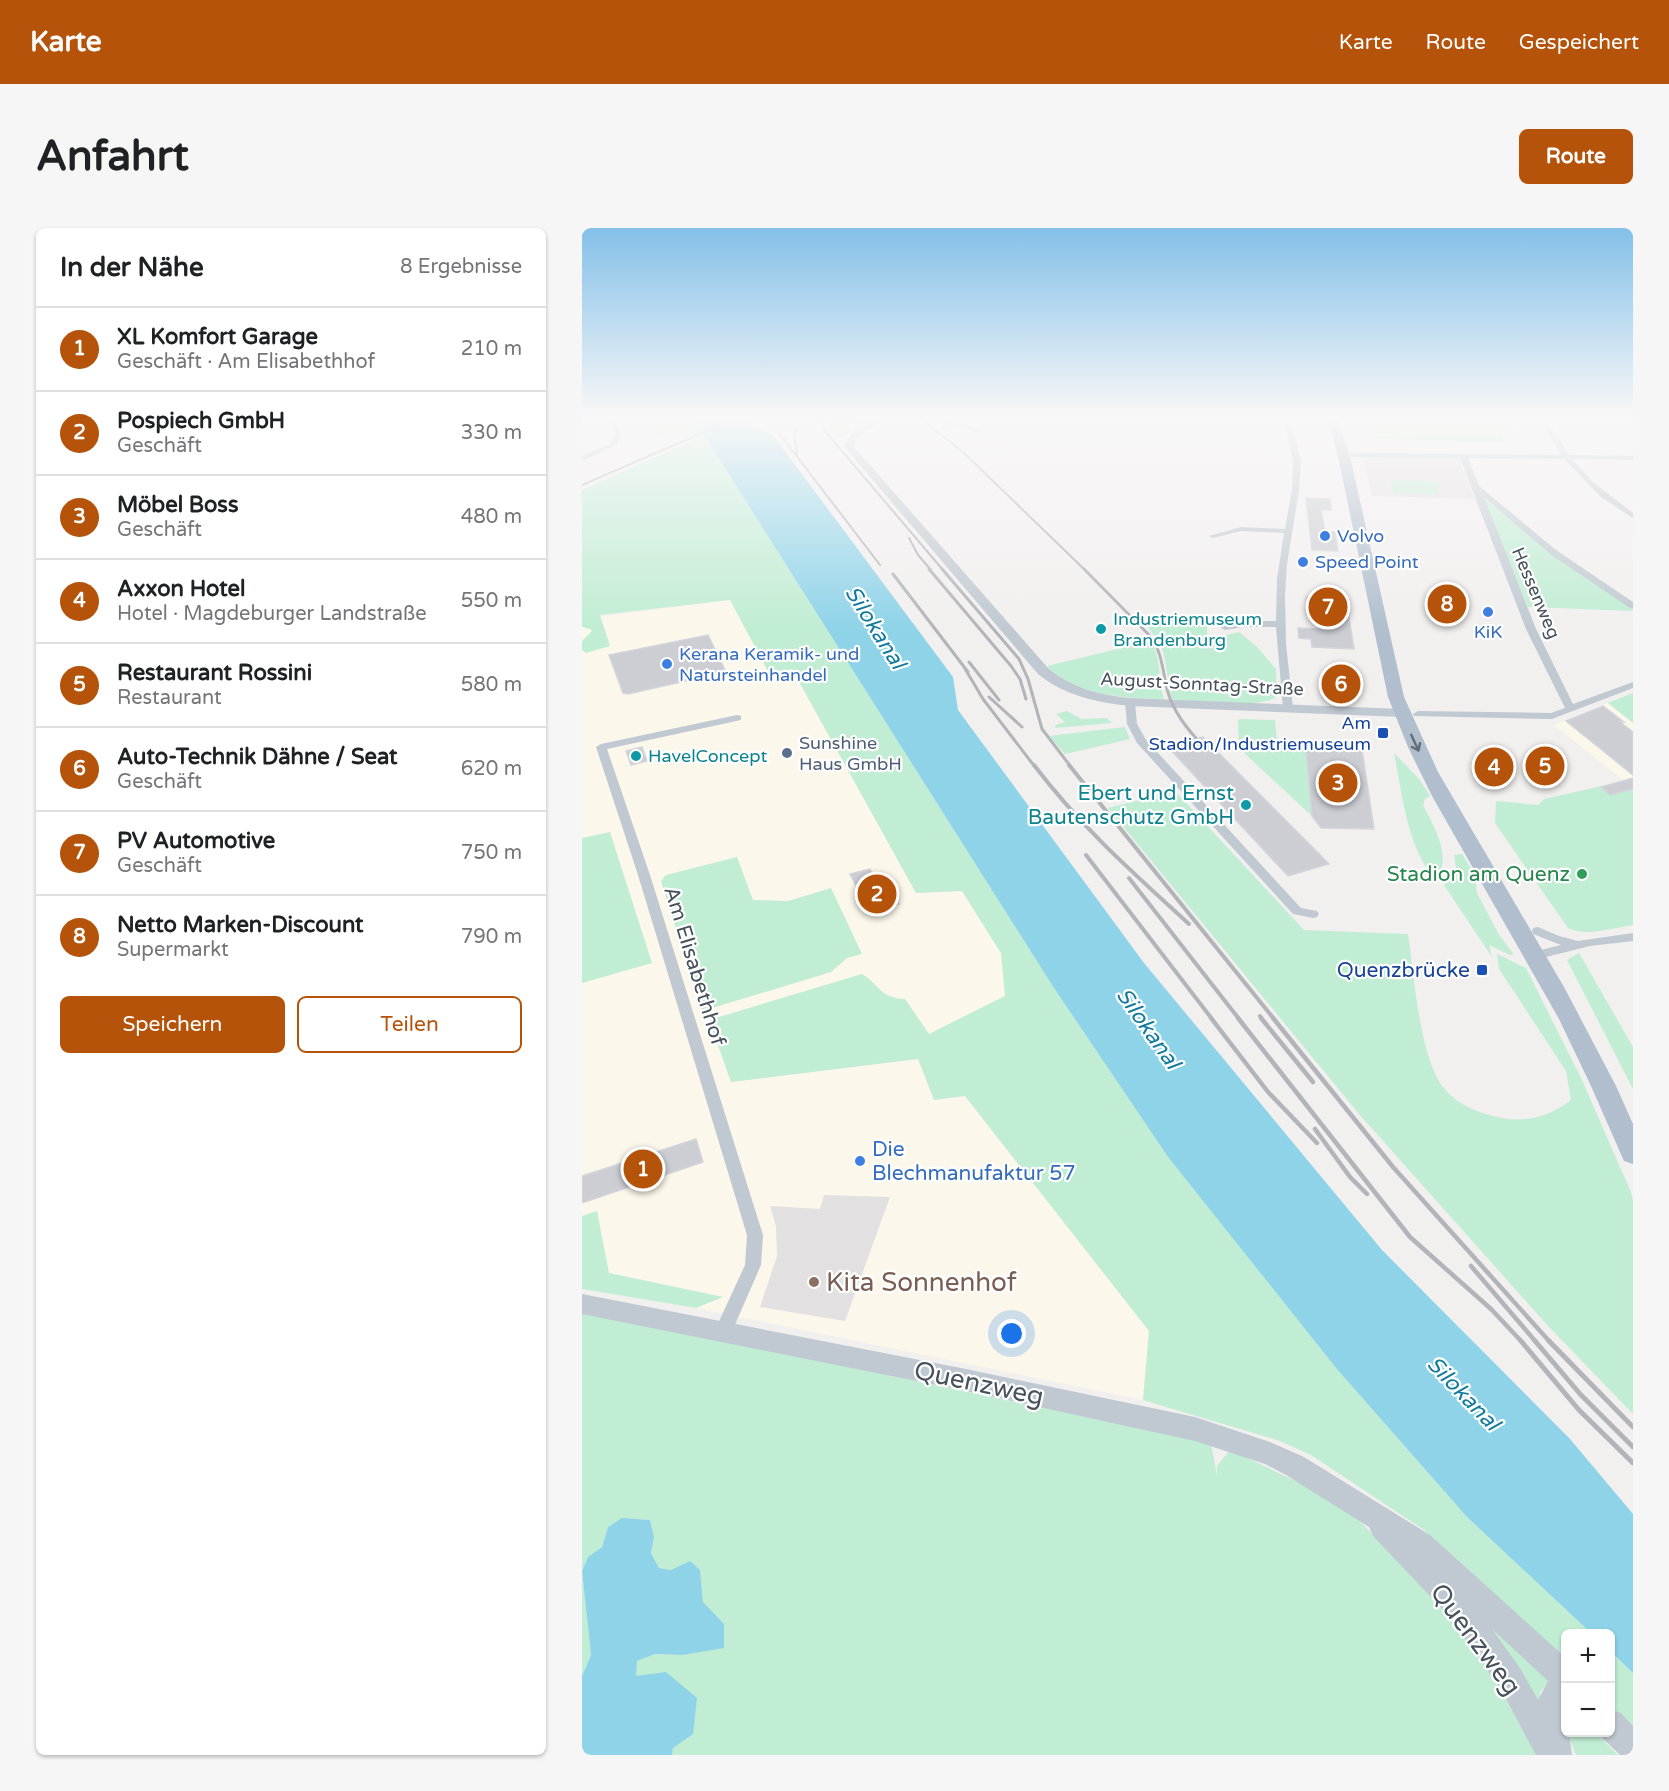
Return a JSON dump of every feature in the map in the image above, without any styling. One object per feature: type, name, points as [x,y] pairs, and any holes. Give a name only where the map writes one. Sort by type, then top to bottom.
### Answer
[{"type":"main road","points":[[1351,487],[1388,662],[1410,713],[1429,773],[1540,946],[1618,1115],[1633,1154]]},
{"type":"main road","points":[[1359,487],[1402,668],[1410,713],[1607,1062],[1633,1120]]},
{"type":"street","name":"August-Sonntag-Straße","points":[[884,487],[1043,671],[1074,691],[1098,698],[1130,702],[1410,713]]},
{"type":"street","points":[[1288,708],[1281,624],[1281,578],[1296,487]]},
{"type":"street","name":"Hessenweg","points":[[1476,487],[1553,552],[1633,606]]},
{"type":"street","name":"Hessenweg","points":[[1476,487],[1531,629],[1571,710]]},
{"type":"street","points":[[1594,487],[1633,516]]},
{"type":"street","points":[[1213,536],[1241,529],[1287,531]]},
{"type":"street","points":[[1225,627],[1244,624],[1281,624]]},
{"type":"street","points":[[1410,713],[1545,717],[1571,710],[1633,685]]},
{"type":"street","points":[[1130,702],[1132,724],[1141,741],[1298,911],[1313,914]]},
{"type":"street","name":"Am Elisabethhof","points":[[724,1330],[753,1265],[755,1235],[602,747],[737,718]]},
{"type":"street","points":[[1540,946],[1633,937]]},
{"type":"street","points":[[1540,946],[1590,942]]},
{"type":"street","name":"Quenzweg","points":[[582,1304],[724,1330],[1195,1429],[1295,1466],[1421,1544],[1561,1674]]},
{"type":"street","name":"Quenzweg","points":[[1362,1506],[1458,1605],[1510,1678],[1552,1755]]},
{"type":"street","name":"Quenzweg","points":[[1558,1755],[1549,1709],[1564,1683]]},
{"type":"street","points":[[1615,1728],[1633,1747]]},
{"type":"shaded area","points":[[1370,487],[1470,487],[1475,499],[1372,496]]},
{"type":"shaded area","points":[[752,597],[916,893],[962,891],[1001,953],[1005,996],[912,1043],[934,1100],[965,1096],[1149,1331],[1143,1400],[696,1308],[582,1289],[582,619]]},
{"type":"shaded area","points":[[1608,703],[1633,723],[1633,779],[1624,781],[1554,725]]},
{"type":"shaded area","name":"Kita Sonnenhof","points":[[824,1195],[890,1197],[845,1321],[760,1307],[777,1256],[776,1226],[770,1206],[820,1209]]},
{"type":"green space","points":[[588,487],[737,487],[1052,985],[1168,1157],[1336,1368],[1467,1517],[1587,1629],[1561,1629],[1561,1657],[1424,1530],[1311,1455],[1280,1441],[1143,1400],[1149,1331],[965,1096],[934,1100],[918,1059],[731,1082],[709,1020],[862,974],[885,994],[905,999],[929,1034],[1005,996],[1001,953],[962,891],[916,893],[792,669],[769,673],[730,600],[600,615],[610,646],[586,653],[582,650],[582,641],[592,631],[582,627],[582,490]]},
{"type":"green space","points":[[1392,487],[1437,487],[1440,494],[1394,493]]},
{"type":"green space","points":[[1487,498],[1627,603],[1633,611],[1528,607],[1482,499]]},
{"type":"green space","points":[[1207,619],[1207,635],[1223,636],[1239,632],[1257,647],[1276,669],[1277,696],[1270,700],[1244,703],[1211,703],[1172,699],[1162,649],[1142,621]]},
{"type":"green space","points":[[1151,641],[1159,663],[1164,699],[1117,696],[1086,689],[1072,684],[1047,666]]},
{"type":"green space","points":[[1633,693],[1633,723],[1608,703]]},
{"type":"green space","points":[[1067,711],[1081,719],[1107,718],[1112,723],[1055,728],[1056,725],[1065,722],[1056,714]]},
{"type":"green space","points":[[1238,720],[1275,720],[1277,743],[1288,743],[1289,747],[1306,748],[1312,816],[1242,751],[1239,744]]},
{"type":"green space","points":[[1125,727],[1130,739],[1065,754],[1049,736]]},
{"type":"green space","points":[[1394,753],[1420,780],[1430,796],[1425,799],[1423,805],[1436,830],[1443,856],[1440,874],[1433,878],[1411,834]]},
{"type":"green space","name":"Stadion am Quenz","points":[[1633,779],[1633,925],[1591,932],[1575,931],[1568,928],[1495,823],[1496,801],[1538,805],[1544,799]]},
{"type":"green space","points":[[1175,791],[1304,930],[1408,934],[1419,1013],[1434,1072],[1447,1092],[1465,1106],[1478,1112],[1503,1118],[1534,1118],[1553,1111],[1571,1100],[1566,1071],[1499,969],[1497,954],[1526,968],[1582,1080],[1633,1200],[1633,1414],[1549,1327],[1359,1114],[1108,808]]},
{"type":"green space","points":[[610,832],[652,963],[582,983],[582,838]]},
{"type":"green space","points":[[1462,854],[1475,875],[1477,893],[1498,933],[1514,955],[1489,945],[1492,957],[1444,885],[1457,873],[1454,855]]},
{"type":"green space","points":[[737,857],[753,900],[788,901],[831,888],[862,954],[847,958],[831,972],[709,1009],[701,1009],[661,881],[666,875]]},
{"type":"green space","points":[[1579,953],[1633,1047],[1633,1089],[1567,960]]},
{"type":"green space","points":[[597,1211],[609,1273],[723,1297],[696,1308],[582,1289],[582,1216]]},
{"type":"green space","points":[[582,1311],[1211,1443],[1217,1476],[1217,1466],[1230,1450],[1323,1494],[1351,1512],[1448,1613],[1496,1682],[1537,1755],[672,1755],[673,1748],[635,1676],[637,1661],[655,1654],[682,1655],[703,1602],[700,1570],[659,1568],[651,1553],[654,1537],[650,1520],[621,1519],[608,1527],[602,1547],[588,1557],[582,1571]]},
{"type":"green space","points":[[582,1571],[591,1655],[582,1676]]},
{"type":"green space","points":[[1448,1578],[1549,1680],[1540,1693],[1540,1719]]},
{"type":"green space","points":[[1615,1657],[1633,1673],[1633,1728],[1615,1710]]},
{"type":"green space","points":[[1569,1737],[1600,1737],[1618,1755],[1576,1755]]},
{"type":"water","name":"Silokanal","points":[[737,487],[812,487],[953,677],[958,710],[1144,963],[1382,1250],[1570,1439],[1633,1514],[1633,1673],[1615,1656],[1615,1629],[1587,1629],[1467,1517],[1336,1368],[1168,1157],[1052,985]]},
{"type":"water","points":[[622,1518],[650,1520],[654,1537],[651,1553],[659,1568],[671,1570],[690,1561],[700,1570],[703,1602],[724,1624],[724,1648],[682,1655],[655,1654],[637,1661],[636,1676],[666,1672],[697,1698],[693,1734],[673,1748],[672,1755],[582,1755],[582,1676],[591,1655],[582,1571],[588,1557],[602,1547],[608,1527]]},
{"type":"building","points":[[1306,498],[1330,499],[1331,510],[1321,510],[1325,532],[1335,532],[1338,551],[1312,550]]},
{"type":"building","points":[[1306,597],[1346,598],[1354,649],[1312,647],[1311,639],[1299,638],[1298,628],[1321,629],[1319,608],[1307,606]]},
{"type":"building","name":"Kerana Keramik- und Natursteinhandel","points":[[708,635],[726,672],[628,694],[623,693],[609,655]]},
{"type":"building","points":[[1325,678],[1356,679],[1358,694],[1327,690]]},
{"type":"building","points":[[1603,706],[1633,732],[1633,775],[1566,721]]},
{"type":"building","name":"Ebert und Ernst Bautenschutz GmbH","points":[[1203,737],[1329,864],[1288,876],[1167,746]]},
{"type":"building","name":"HavelConcept","points":[[642,747],[647,761],[631,765],[626,751]]},
{"type":"building","points":[[1306,748],[1362,750],[1374,829],[1321,828],[1312,816]]},
{"type":"building","points":[[1633,778],[1633,789],[1610,795],[1601,787]]},
{"type":"building","points":[[870,869],[878,884],[886,882],[899,904],[870,913],[850,874]]},
{"type":"building","points":[[696,1139],[703,1162],[582,1203],[582,1176]]},
{"type":"railway","points":[[821,487],[880,565]]},
{"type":"railway","points":[[873,487],[943,570]]},
{"type":"railway","points":[[999,487],[1085,570]]},
{"type":"railway","points":[[909,538],[918,555],[931,570]]},
{"type":"railway","points":[[929,569],[1011,666],[1020,679],[1026,699]]},
{"type":"railway","points":[[942,569],[1019,659],[1028,679],[1042,729],[1071,767]]},
{"type":"railway","points":[[1085,570],[1153,639],[1172,703],[1182,721],[1196,738]]},
{"type":"railway","points":[[893,574],[968,672]]},
{"type":"railway","points":[[969,662],[999,700]]},
{"type":"railway","points":[[964,667],[983,699],[1035,767]]},
{"type":"railway","points":[[989,697],[1022,727]]},
{"type":"railway","points":[[1034,765],[1089,829],[1189,924]]},
{"type":"railway","points":[[1069,765],[1274,1019]]},
{"type":"railway","points":[[1086,855],[1212,1019]]},
{"type":"railway","points":[[1129,878],[1239,1019]]},
{"type":"railway","points":[[1211,1018],[1268,1092],[1317,1143]]},
{"type":"railway","points":[[1238,1018],[1410,1237],[1491,1309],[1522,1342]]},
{"type":"railway","points":[[1261,1018],[1313,1082]]},
{"type":"railway","points":[[1273,1018],[1393,1167],[1550,1342]]},
{"type":"railway","points":[[1315,1129],[1350,1177],[1367,1194]]},
{"type":"railway","points":[[1471,1266],[1536,1342]]},
{"type":"railway","points":[[1521,1341],[1579,1410],[1633,1463]]},
{"type":"railway","points":[[1535,1341],[1581,1395],[1633,1447]]},
{"type":"railway","points":[[1549,1341],[1633,1427]]},
{"type":"place","name":"Volvo","points":[[1325,536]]},
{"type":"place","name":"Speed Point","points":[[1303,562]]},
{"type":"place","name":"Netto Marken-Discount","points":[[1447,604]]},
{"type":"place","name":"PV Automotive","points":[[1328,607]]},
{"type":"place","name":"KiK","points":[[1488,612]]},
{"type":"place","name":"Industriemuseum Brandenburg","points":[[1101,629]]},
{"type":"place","name":"Kerana Keramik- und Natursteinhandel","points":[[667,664]]},
{"type":"place","name":"Auto-Technik Dähne / Seat","points":[[1341,684]]},
{"type":"place","name":"Am Stadion/Industriemuseum","points":[[1383,733]]},
{"type":"place","name":"Sunshine Haus GmbH","points":[[787,753]]},
{"type":"place","name":"HavelConcept","points":[[636,756]]},
{"type":"place","name":"Restaurant Rossini","points":[[1545,766]]},
{"type":"place","name":"Axxon Hotel","points":[[1494,767]]},
{"type":"place","name":"Möbel Boss","points":[[1338,783]]},
{"type":"place","name":"Ebert und Ernst Bautenschutz GmbH","points":[[1246,805]]},
{"type":"place","name":"Stadion am Quenz","points":[[1582,874]]},
{"type":"place","name":"Pospiech GmbH","points":[[877,894]]},
{"type":"place","name":"Quenzbrücke","points":[[1482,970]]},
{"type":"place","name":"Die Blechmanufaktur 57","points":[[860,1161]]},
{"type":"place","name":"XL Komfort Garage","points":[[643,1169]]},
{"type":"place","name":"Kita Sonnenhof","points":[[814,1282]]}]
